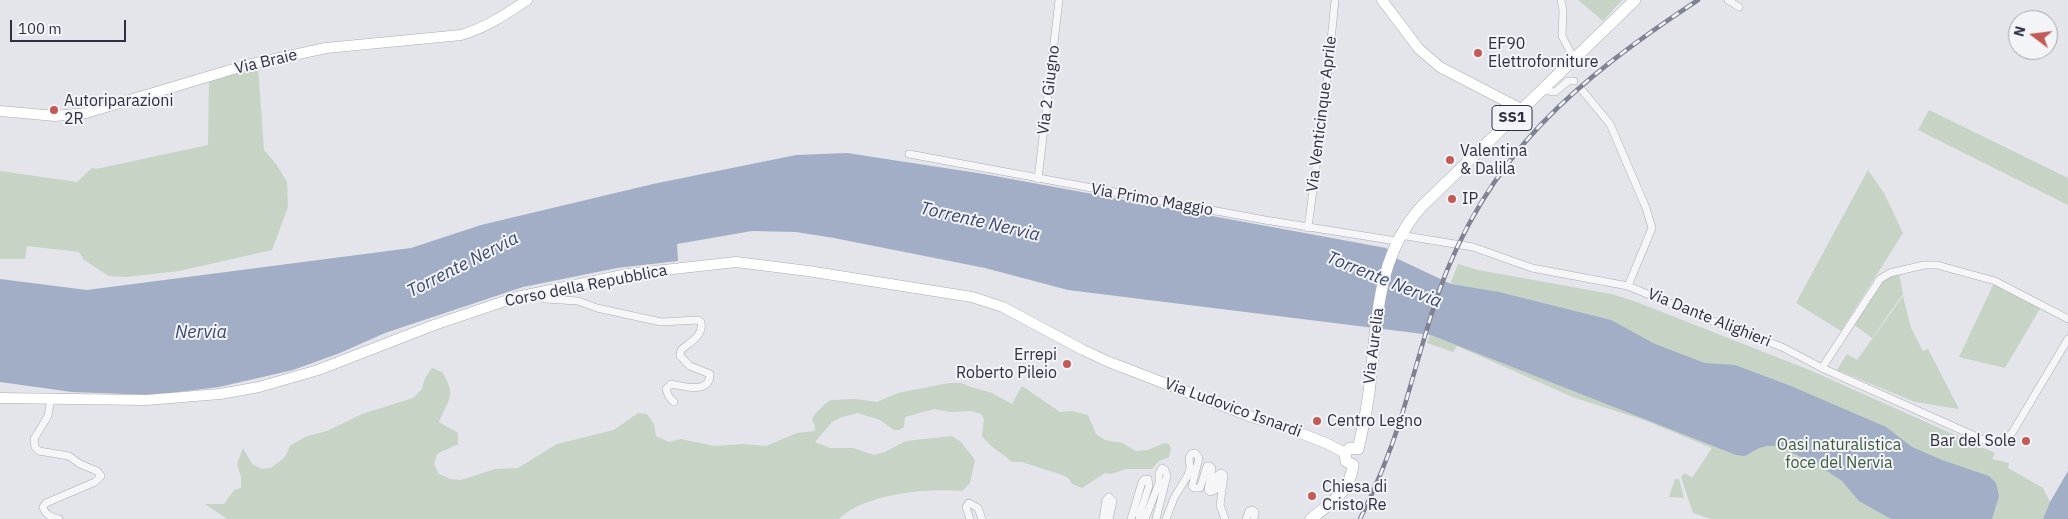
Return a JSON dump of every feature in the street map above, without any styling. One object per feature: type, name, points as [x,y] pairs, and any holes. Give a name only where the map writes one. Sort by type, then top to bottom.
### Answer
[{"type":"main road","name":"Via Braie","points":[[0,111],[55,116],[86,113],[247,65],[326,48],[461,35],[477,31],[494,22],[527,0]]},
{"type":"main road","points":[[1382,0],[1419,49],[1440,67],[1521,109]]},
{"type":"main road","name":"SS1","points":[[1397,240],[1422,206],[1635,0]]},
{"type":"main road","name":"Via Aurelia","points":[[1351,450],[1366,418],[1374,340],[1383,279],[1397,240]]},
{"type":"main road","name":"Corso della Repubblica","points":[[0,398],[146,400],[220,394],[258,387],[318,370],[434,325],[536,292],[628,274],[736,262],[808,271],[972,297],[1003,307],[1083,350],[1137,373]]},
{"type":"main road","name":"Via Ludovico Isnardi","points":[[1137,373],[1328,444],[1351,450]]},
{"type":"main road","name":"SS1","points":[[1312,519],[1346,488],[1351,481],[1353,465],[1358,464],[1362,459],[1362,453],[1351,450]]},
{"type":"street","name":"Via 2 Giugno","points":[[1038,179],[1059,0]]},
{"type":"street","name":"Via Venticinque Aprile","points":[[1308,228],[1326,91],[1335,0]]},
{"type":"street","points":[[1561,0],[1564,42],[1574,59]]},
{"type":"street","points":[[1728,0],[1739,7]]},
{"type":"street","points":[[1541,90],[1555,92],[1568,81],[1574,81]]},
{"type":"street","points":[[1581,89],[1610,124],[1646,208],[1652,228],[1628,286]]},
{"type":"street","name":"Via Primo Maggio","points":[[909,154],[1308,228],[1397,240]]},
{"type":"street","name":"Via Dante Alighieri","points":[[1397,240],[1473,247],[1532,268],[1628,286],[1782,347],[1822,368],[1986,442],[2003,441],[2012,433],[2068,339]]},
{"type":"street","points":[[1822,368],[1880,279],[1890,273],[1924,264],[1936,264],[1995,281],[2068,318]]},
{"type":"street","points":[[536,292],[545,299],[578,301],[597,308],[661,322],[698,320],[701,322],[701,331],[694,341],[681,350],[680,356],[690,366],[710,374],[710,380],[707,384],[697,388],[671,384],[666,389],[669,397],[674,402]]},
{"type":"street","points":[[52,399],[48,416],[34,439],[35,447],[40,451],[69,456],[80,464],[97,471],[101,476],[95,482],[46,502],[43,507],[44,512],[50,517],[59,519]]},
{"type":"street","points":[[1166,519],[1174,498],[1188,475],[1189,458],[1191,454],[1195,453],[1199,458],[1192,486],[1194,488],[1200,488],[1206,466],[1212,468],[1208,490],[1210,492],[1215,490],[1218,475],[1221,473],[1224,475],[1220,505],[1225,519]]},
{"type":"street","points":[[1145,519],[1159,483],[1159,472],[1162,468],[1168,476],[1156,519]]},
{"type":"street","points":[[1131,519],[1144,478],[1148,479],[1149,486],[1140,519]]},
{"type":"street","points":[[1103,519],[1106,500],[1109,497],[1113,501],[1109,519]]},
{"type":"street","points":[[970,519],[966,506],[969,503],[978,508],[982,519]]},
{"type":"street","points":[[1246,519],[1249,511],[1252,510],[1255,512],[1254,519]]},
{"type":"green space","points":[[1578,0],[1622,0],[1603,21]]},
{"type":"green space","points":[[258,66],[264,150],[276,164],[287,182],[288,207],[272,250],[179,271],[126,277],[109,276],[84,260],[79,252],[27,246],[25,259],[0,259],[0,171],[77,182],[92,168],[96,169],[208,145],[209,82]]},
{"type":"green space","points":[[1929,110],[2068,178],[2068,205],[1918,130]]},
{"type":"green space","points":[[1868,170],[1884,193],[1903,233],[1841,331],[1796,303]]},
{"type":"green space","name":"Oasi naturalistica foce del Nervia","points":[[1458,264],[1478,270],[1611,294],[1634,301],[1812,371],[1995,453],[1992,459],[2009,463],[2008,468],[2043,488],[2050,502],[2043,519],[1711,519],[1693,513],[1681,477],[1685,473],[1692,478],[1712,448],[1644,420],[1575,398],[1457,346],[1453,352],[1427,343]]},
{"type":"green space","points":[[1899,273],[1903,294],[1872,338],[1853,324],[1878,287],[1891,276]]},
{"type":"green space","points":[[1994,283],[2041,307],[2005,368],[1959,357]]},
{"type":"green space","points":[[1903,296],[1911,328],[1923,351],[1928,349],[1959,409],[1915,402],[1837,370],[1847,354],[1857,360]]},
{"type":"green space","points":[[432,368],[442,372],[447,380],[450,392],[448,402],[439,422],[458,433],[458,444],[437,454],[434,464],[439,474],[450,479],[461,480],[495,469],[518,468],[557,444],[614,430],[638,413],[647,414],[654,424],[656,436],[669,442],[680,439],[715,446],[743,444],[766,446],[797,433],[815,431],[815,425],[812,420],[814,415],[831,400],[855,399],[877,402],[898,393],[949,383],[961,383],[992,393],[1012,404],[1022,386],[1060,412],[1072,411],[1088,415],[1096,434],[1105,440],[1122,443],[1136,451],[1148,450],[1164,443],[1169,444],[1171,449],[1169,457],[1159,461],[1152,469],[1126,469],[1111,474],[1105,473],[1082,488],[1072,484],[1065,476],[1022,462],[1012,462],[982,436],[984,419],[981,414],[971,411],[950,412],[934,409],[905,417],[904,427],[894,430],[880,420],[858,413],[832,422],[815,442],[830,448],[853,448],[874,455],[885,452],[906,441],[952,436],[961,442],[975,460],[970,483],[962,491],[932,490],[880,498],[850,510],[839,519],[227,519],[205,504],[224,504],[234,490],[241,488],[241,477],[237,464],[243,448],[252,464],[262,469],[271,468],[285,457],[290,446],[305,437],[327,431],[362,414],[413,398],[422,389],[425,378]]},
{"type":"green space","points":[[1675,479],[1679,479],[1684,498],[1669,497]]},
{"type":"water","name":"Nervia","points":[[847,153],[984,174],[1386,248],[1398,259],[1451,284],[1499,292],[1611,320],[1655,344],[1705,363],[1735,365],[1791,386],[1886,427],[1912,447],[1942,460],[1989,476],[1996,483],[1999,496],[1992,519],[1891,519],[1859,501],[1842,481],[1818,465],[1778,446],[1759,448],[1745,456],[1736,455],[1431,335],[1068,290],[985,268],[796,232],[752,231],[677,244],[678,261],[617,268],[523,287],[385,333],[340,353],[293,370],[219,387],[153,395],[72,392],[0,382],[0,279],[87,290],[411,248],[481,225],[653,184],[796,155]]},
{"type":"water","points":[[2068,471],[2068,519],[2043,519],[2050,502]]},
{"type":"railway","points":[[1360,519],[1377,483],[1396,434],[1438,294],[1459,244],[1483,200],[1510,160],[1541,124],[1576,91],[1613,60],[1698,0]]},
{"type":"place","name":"EF90 Elettroforniture","points":[[1478,53]]},
{"type":"place","name":"Autoriparazioni 2R","points":[[54,110]]},
{"type":"place","name":"Valentina & Dalila","points":[[1450,160]]},
{"type":"place","name":"IP","points":[[1452,199]]},
{"type":"place","name":"Errepi Roberto Pileio","points":[[1067,364]]},
{"type":"place","name":"Centro Legno","points":[[1317,421]]},
{"type":"place","name":"Bar del Sole","points":[[2026,441]]},
{"type":"place","name":"Chiesa di Cristo Re","points":[[1312,496]]},
{"type":"water label","name":"Torrente Nervia","points":[[980,222]]},
{"type":"water label","name":"Torrente Nervia","points":[[463,265]]},
{"type":"water label","name":"Torrente Nervia","points":[[1384,280]]}]
